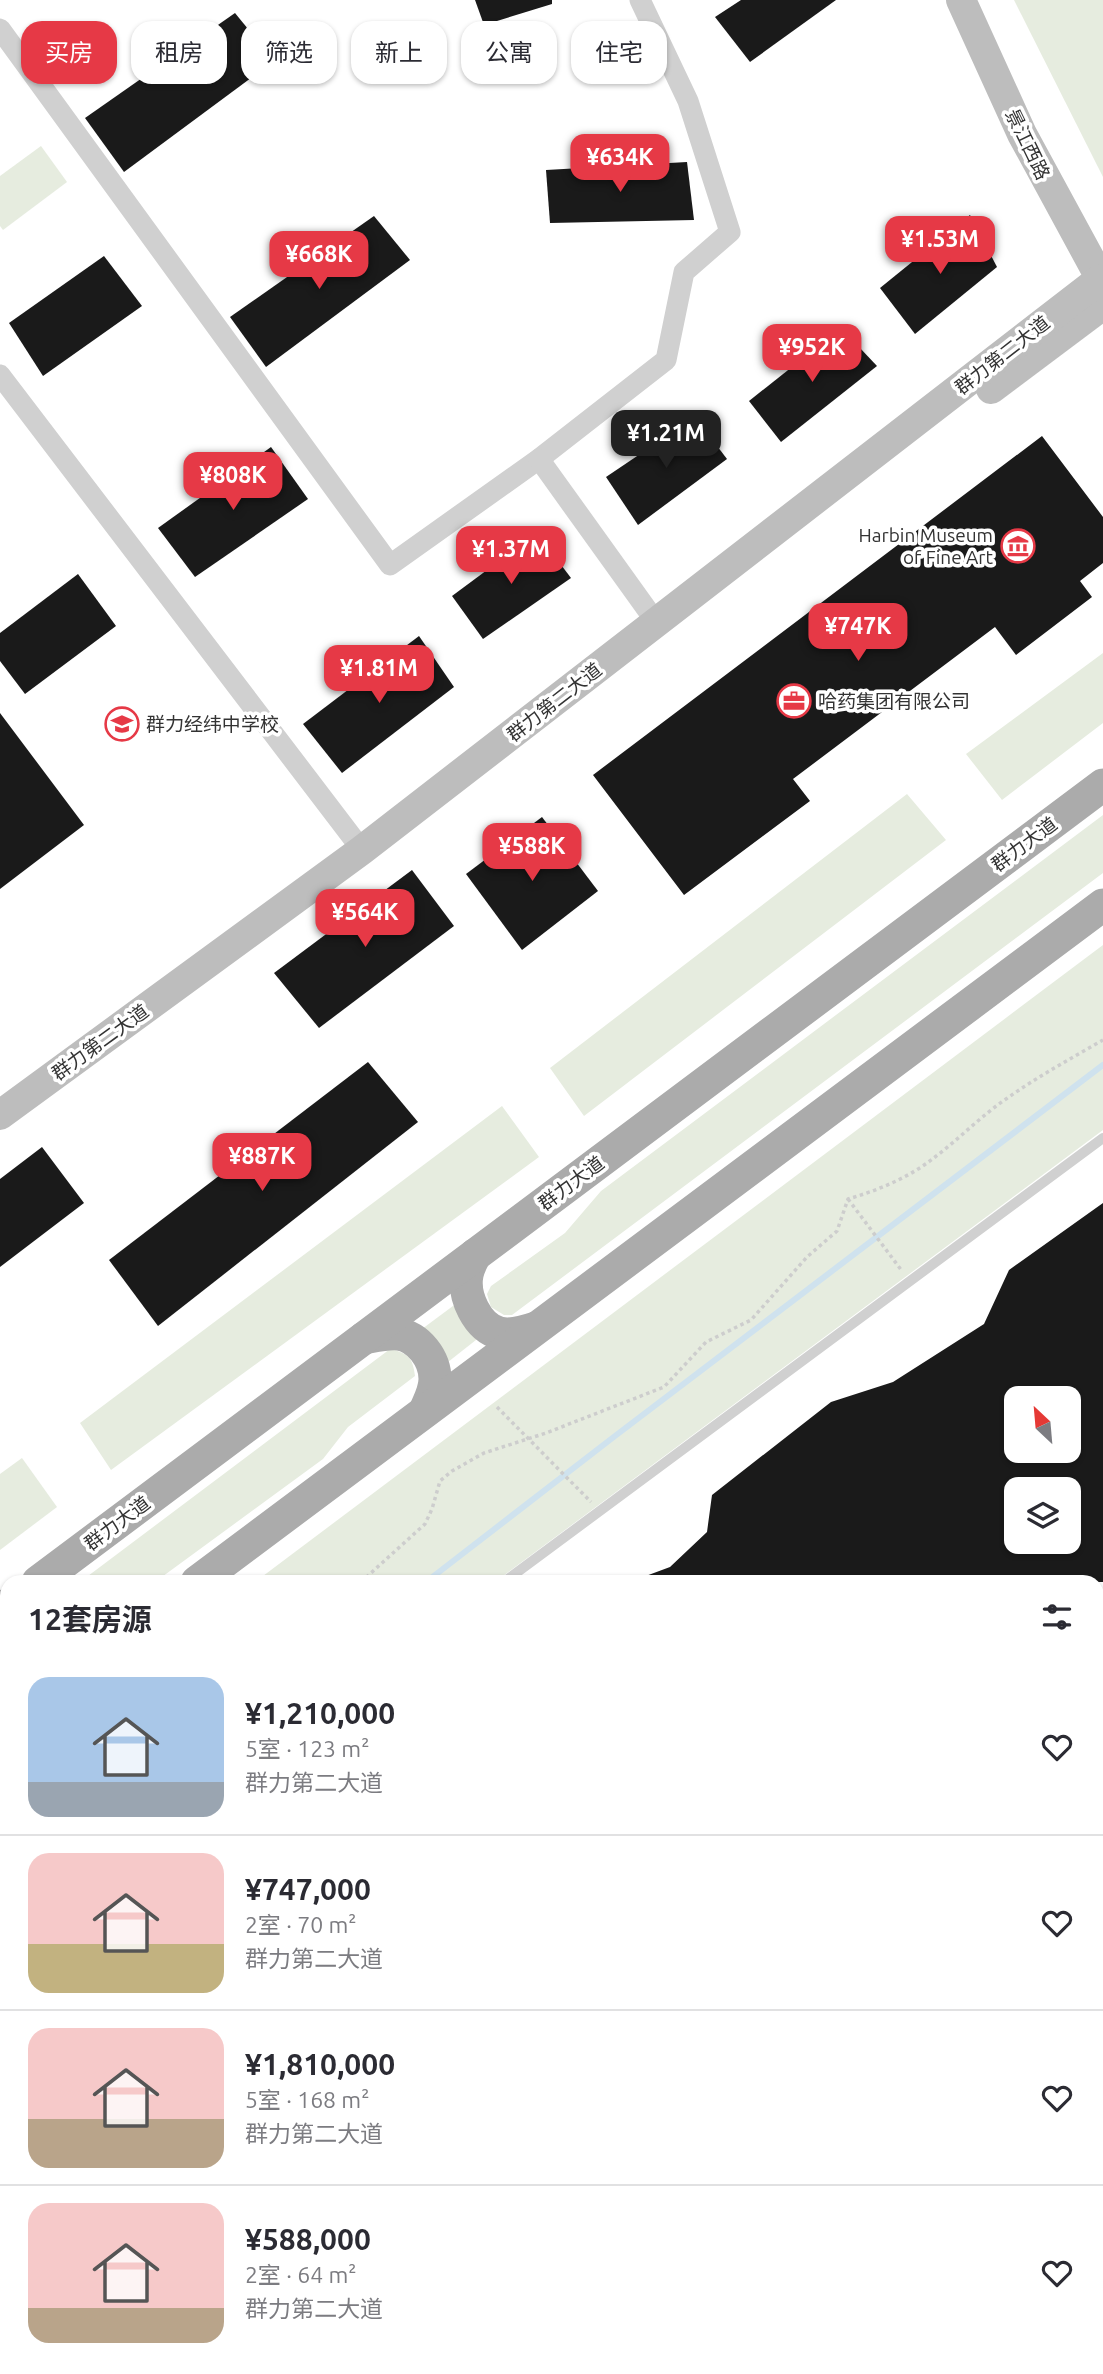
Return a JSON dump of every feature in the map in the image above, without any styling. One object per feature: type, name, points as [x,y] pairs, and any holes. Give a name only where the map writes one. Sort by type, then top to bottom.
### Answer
[{"type":"main road","name":"景江西路","points":[[961,0],[1022,134],[1101,283]]},
{"type":"main road","name":"群力第二大道","points":[[0,1115],[362,850],[1101,283]]},
{"type":"main road","name":"群力第二大道","points":[[0,1134],[1101,283]]},
{"type":"main road","name":"群力大道","points":[[47,1575],[1103,785]]},
{"type":"main road","points":[[206,1575],[1103,905]]},
{"type":"main road","points":[[475,1255],[467,1273],[467,1296],[485,1326],[496,1333],[507,1335],[536,1328]]},
{"type":"main road","points":[[364,1338],[399,1334],[419,1344],[433,1367],[435,1378],[433,1392],[425,1411]]},
{"type":"street","points":[[0,29],[390,565],[539,459],[666,360],[684,272],[730,232],[688,101],[640,0]]},
{"type":"street","points":[[0,375],[362,850]]},
{"type":"street","points":[[539,459],[656,622]]},
{"type":"lane","points":[[514,1575],[1103,1138]]},
{"type":"path","points":[[848,1199],[873,1192],[904,1177],[934,1158],[1005,1099],[1103,1041]]},
{"type":"path","points":[[848,1199],[910,1281]]},
{"type":"path","points":[[369,1575],[425,1524],[440,1481],[452,1471],[484,1453],[547,1433],[664,1387],[706,1342],[751,1320],[807,1256],[837,1231],[848,1199]]},
{"type":"path","points":[[496,1407],[600,1511]]},
{"type":"shaded area","points":[[1014,0],[1103,0],[1103,177]]},
{"type":"shaded area","points":[[41,146],[67,182],[3,230],[0,226],[0,176]]},
{"type":"shaded area","points":[[1103,653],[1103,723],[1002,800],[966,754]]},
{"type":"shaded area","points":[[907,794],[946,840],[584,1116],[550,1068]]},
{"type":"shaded area","points":[[1103,815],[1103,873],[512,1315],[504,1315],[491,1307],[487,1294],[491,1286],[565,1233],[601,1191]]},
{"type":"shaded area","points":[[1103,945],[1103,1130],[504,1575],[264,1575]]},
{"type":"shaded area","points":[[502,1106],[539,1157],[111,1470],[80,1423]]},
{"type":"shaded area","points":[[457,1303],[481,1336],[448,1362],[422,1329]]},
{"type":"shaded area","points":[[390,1349],[408,1357],[415,1376],[348,1427],[323,1459],[165,1575],[89,1575]]},
{"type":"shaded area","points":[[22,1458],[57,1507],[0,1550],[0,1474]]},
{"type":"building","points":[[475,0],[552,0],[552,4],[497,21],[483,21]]},
{"type":"building","points":[[741,0],[836,0],[750,62],[715,17]]},
{"type":"building","points":[[235,13],[242,21],[243,84],[124,172],[85,118],[134,84],[227,84],[227,21],[224,21]]},
{"type":"building","points":[[687,162],[694,220],[550,223],[546,170]]},
{"type":"building","points":[[970,215],[997,267],[915,334],[880,288]]},
{"type":"building","points":[[374,216],[410,260],[266,367],[230,317]]},
{"type":"building","points":[[104,256],[142,306],[43,376],[9,323]]},
{"type":"building","points":[[841,328],[877,366],[781,442],[749,401]]},
{"type":"building","points":[[695,417],[727,459],[638,525],[606,477]]},
{"type":"building","name":"哈药集团有限公司","points":[[1042,436],[1103,517],[1103,563],[1080,581],[1092,597],[1016,655],[995,627],[793,779],[810,801],[684,895],[593,775]]},
{"type":"building","points":[[271,447],[308,499],[195,577],[158,528]]},
{"type":"building","points":[[537,533],[571,578],[483,639],[452,596]]},
{"type":"building","points":[[78,574],[116,626],[25,694],[0,661],[0,633]]},
{"type":"building","points":[[419,636],[454,687],[342,773],[303,724]]},
{"type":"building","points":[[0,713],[84,825],[0,889]]},
{"type":"building","points":[[542,817],[598,891],[522,950],[466,874]]},
{"type":"building","points":[[412,870],[454,926],[319,1028],[274,973]]},
{"type":"building","points":[[368,1062],[418,1122],[158,1326],[109,1260]]},
{"type":"building","points":[[42,1147],[84,1203],[0,1267],[0,1179]]},
{"type":"building","points":[[1103,1203],[1103,1575],[648,1575],[670,1567],[707,1532],[712,1495],[831,1402],[893,1382],[984,1324],[1009,1270]]},
{"type":"waterway","points":[[435,1575],[1103,1065]]},
{"type":"place","name":"Harbin Museum of Fine Art","points":[[1018,546]]},
{"type":"place","name":"哈药集团有限公司","points":[[794,701]]},
{"type":"place","name":"群力经纬中学校","points":[[122,724]]}]
